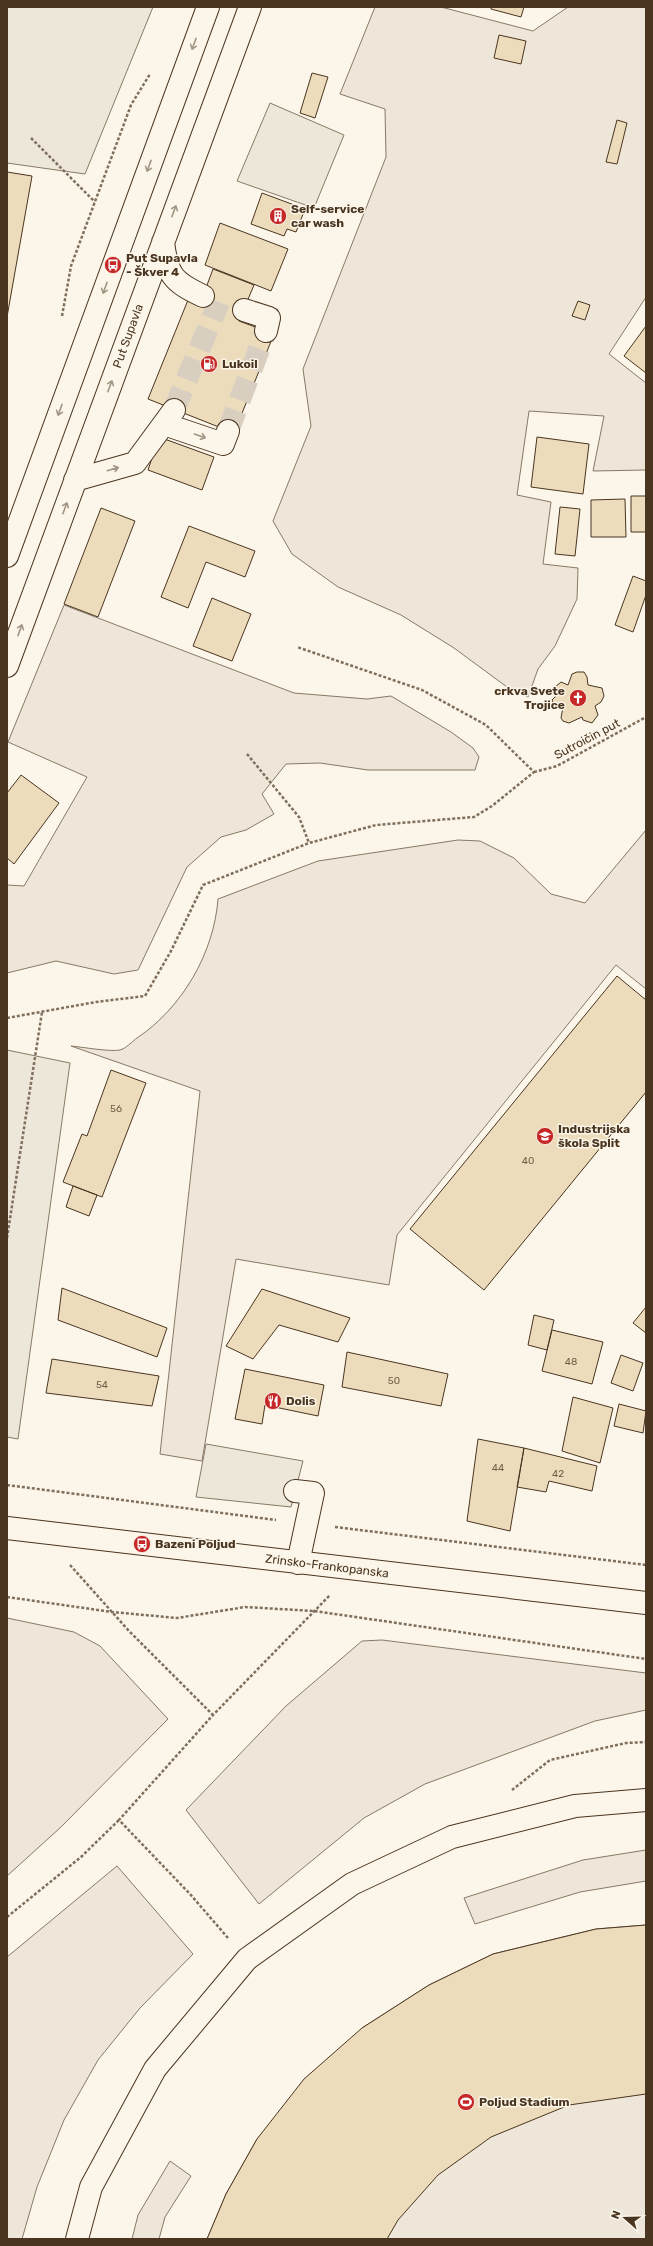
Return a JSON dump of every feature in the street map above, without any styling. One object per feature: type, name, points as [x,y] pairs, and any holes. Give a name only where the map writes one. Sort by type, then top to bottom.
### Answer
[{"type":"street","points":[[7,556],[208,7]]},
{"type":"street","name":"Put Supavla","points":[[7,666],[250,7]]},
{"type":"street","points":[[163,242],[165,262],[171,276],[181,285],[203,296]]},
{"type":"street","points":[[244,310],[269,318],[266,331]]},
{"type":"street","points":[[75,480],[135,463],[169,417],[223,444],[228,431]]},
{"type":"street","points":[[295,1491],[313,1493],[298,1562]]},
{"type":"street","name":"Zrinsko-Frankopanska","points":[[7,1528],[646,1603]]},
{"type":"street","points":[[77,2239],[91,2187],[155,2069],[247,1959],[352,1884],[452,1837],[575,1806],[646,1800]]},
{"type":"path","points":[[31,138],[95,202]]},
{"type":"path","points":[[7,1018],[145,996],[171,952],[203,885],[309,843],[376,825],[474,817],[492,806],[534,772],[486,725],[422,690],[297,647]]},
{"type":"path","name":"Sutroičin put","points":[[534,772],[557,766],[646,717]]},
{"type":"path","points":[[247,754],[299,817],[309,843]]},
{"type":"path","points":[[7,1238],[42,1012]]},
{"type":"path","points":[[40,1533],[112,1612],[213,1715]]},
{"type":"path","points":[[7,1917],[81,1857],[119,1820],[213,1715],[356,1569]]},
{"type":"path","points":[[7,1597],[112,1612],[177,1618],[245,1608],[314,1611],[646,1659]]},
{"type":"path","points":[[507,1794],[550,1760],[626,1743],[646,1742]]},
{"type":"path","points":[[119,1820],[190,1894],[247,1959]]},
{"type":"shaded area","points":[[7,7],[153,7],[85,174],[7,163]]},
{"type":"shaded area","points":[[375,7],[441,7],[533,31],[568,7],[646,7],[646,297],[609,354],[646,383],[646,470],[593,471],[604,416],[529,411],[517,495],[551,502],[543,564],[578,568],[577,599],[555,646],[538,669],[528,697],[507,687],[454,648],[401,615],[338,587],[292,554],[273,521],[311,426],[303,369],[386,157],[385,109],[340,94]]},
{"type":"shaded area","points":[[270,103],[344,135],[314,208],[237,181]]},
{"type":"shaded area","points":[[64,605],[294,693],[367,699],[391,696],[451,732],[473,748],[479,757],[475,770],[368,770],[320,763],[286,764],[262,794],[274,814],[246,830],[221,837],[187,867],[138,970],[114,974],[56,961],[7,973],[7,885],[24,886],[87,777],[8,742]]},
{"type":"shaded area","points":[[646,830],[646,989],[616,965],[397,1235],[389,1285],[236,1259],[202,1461],[160,1454],[200,1091],[71,1046],[103,1050],[120,1050],[127,1047],[153,1026],[168,1011],[193,978],[210,939],[218,899],[318,861],[458,840],[480,841],[514,858],[551,894],[585,903]]},
{"type":"shaded area","points":[[7,1050],[70,1063],[18,1439],[7,1437]]},
{"type":"shaded area","points":[[206,1444],[303,1461],[291,1507],[196,1497]]},
{"type":"shaded area","points":[[7,1618],[74,1632],[100,1646],[168,1719],[61,1827],[7,1876]]},
{"type":"shaded area","points":[[382,1640],[646,1673],[646,1710],[595,1721],[425,1784],[364,1818],[259,1904],[186,1810],[286,1706],[362,1641]]},
{"type":"shaded area","points":[[646,1850],[646,1881],[580,1892],[475,1924],[464,1898],[583,1860]]},
{"type":"shaded area","points":[[117,1866],[193,1954],[140,2008],[98,2060],[64,2120],[37,2187],[22,2239],[7,2239],[7,1957]]},
{"type":"shaded area","name":"Poljud Stadium","points":[[646,1925],[646,2239],[207,2239],[226,2194],[257,2139],[362,2028],[429,1985],[493,1954],[596,1929]]},
{"type":"shaded area","points":[[170,2161],[191,2176],[165,2217],[159,2239],[132,2239],[138,2215]]},
{"type":"building","points":[[491,7],[524,7],[521,17],[491,9]]},
{"type":"building","points":[[499,35],[526,41],[521,64],[494,58]]},
{"type":"building","points":[[312,73],[328,77],[315,118],[300,113]]},
{"type":"building","points":[[617,120],[627,123],[617,164],[606,162]]},
{"type":"building","points":[[7,172],[32,176],[7,317]]},
{"type":"building","name":"Self-service car wash","points":[[262,193],[305,209],[296,232],[287,229],[284,236],[251,224]]},
{"type":"building","points":[[220,223],[288,249],[271,291],[205,265]]},
{"type":"building","points":[[213,269],[254,285],[239,321],[274,334],[234,433],[148,399],[188,300],[203,296]]},
{"type":"building","points":[[578,301],[590,305],[585,320],[572,316]]},
{"type":"building","points":[[646,326],[646,373],[624,356]]},
{"type":"building","points":[[159,437],[214,457],[202,490],[148,470]]},
{"type":"building","points":[[537,437],[589,444],[583,494],[531,487]]},
{"type":"building","points":[[631,496],[646,496],[646,532],[631,532]]},
{"type":"building","points":[[625,499],[626,537],[591,537],[591,500]]},
{"type":"building","points":[[560,507],[580,509],[575,556],[555,554]]},
{"type":"building","points":[[101,508],[135,521],[98,617],[64,604]]},
{"type":"building","points":[[189,526],[255,551],[245,577],[206,562],[188,608],[161,597]]},
{"type":"building","points":[[633,576],[646,581],[646,595],[633,632],[615,625]]},
{"type":"building","points":[[212,598],[251,614],[232,661],[193,646]]},
{"type":"building","name":"crkva Svete Trojice","points":[[584,672],[587,677],[588,685],[602,688],[604,696],[601,702],[595,706],[598,715],[592,723],[583,720],[582,717],[569,723],[563,721],[561,718],[563,707],[554,705],[552,700],[557,695],[555,687],[561,682],[568,685],[572,674]]},
{"type":"building","points":[[21,775],[59,803],[14,864],[7,858],[7,793]]},
{"type":"building","points":[[617,976],[646,1000],[646,1092],[484,1290],[410,1229]]},
{"type":"building","points":[[111,1070],[146,1083],[102,1197],[63,1182],[82,1134],[87,1136]]},
{"type":"building","points":[[73,1186],[97,1195],[89,1216],[66,1207]]},
{"type":"building","points":[[62,1288],[167,1328],[157,1357],[58,1320]]},
{"type":"building","points":[[262,1289],[350,1318],[338,1342],[279,1325],[253,1359],[226,1346]]},
{"type":"building","points":[[646,1307],[646,1333],[633,1323]]},
{"type":"building","points":[[534,1315],[554,1320],[547,1350],[528,1345]]},
{"type":"building","points":[[552,1330],[603,1342],[592,1384],[542,1371]]},
{"type":"building","points":[[347,1352],[448,1374],[441,1406],[342,1387]]},
{"type":"building","points":[[621,1355],[643,1363],[633,1391],[611,1383]]},
{"type":"building","points":[[52,1359],[159,1376],[152,1406],[46,1393]]},
{"type":"building","points":[[245,1369],[324,1385],[318,1416],[265,1405],[262,1424],[235,1419]]},
{"type":"building","points":[[573,1397],[613,1408],[600,1463],[562,1451]]},
{"type":"building","points":[[619,1404],[646,1411],[643,1433],[614,1426]]},
{"type":"building","points":[[478,1439],[524,1448],[510,1531],[467,1521]]},
{"type":"building","points":[[524,1448],[597,1466],[592,1491],[549,1481],[546,1492],[517,1487]]},
{"type":"building","name":"Poljud Stadium","points":[[646,1925],[646,2094],[569,2105],[491,2137],[438,2175],[398,2220],[387,2239],[207,2239],[226,2194],[257,2139],[304,2079],[362,2028],[429,1985],[493,1954],[596,1929]]},
{"type":"tunnel","points":[[174,410],[219,302]]},
{"type":"tunnel","points":[[228,431],[266,331]]},
{"type":"place","name":"Self-service car wash","points":[[278,216]]},
{"type":"place","name":"Put Supavla - Škver 4","points":[[113,265]]},
{"type":"place","name":"Lukoil","points":[[209,364]]},
{"type":"place","name":"crkva Svete Trojice","points":[[578,698]]},
{"type":"place","name":"Industrijska škola Split","points":[[545,1136]]},
{"type":"place","name":"Dolis","points":[[273,1401]]},
{"type":"place","name":"Bazeni Poljud","points":[[142,1544]]},
{"type":"place","name":"Poljud Stadium","points":[[466,2102]]}]
